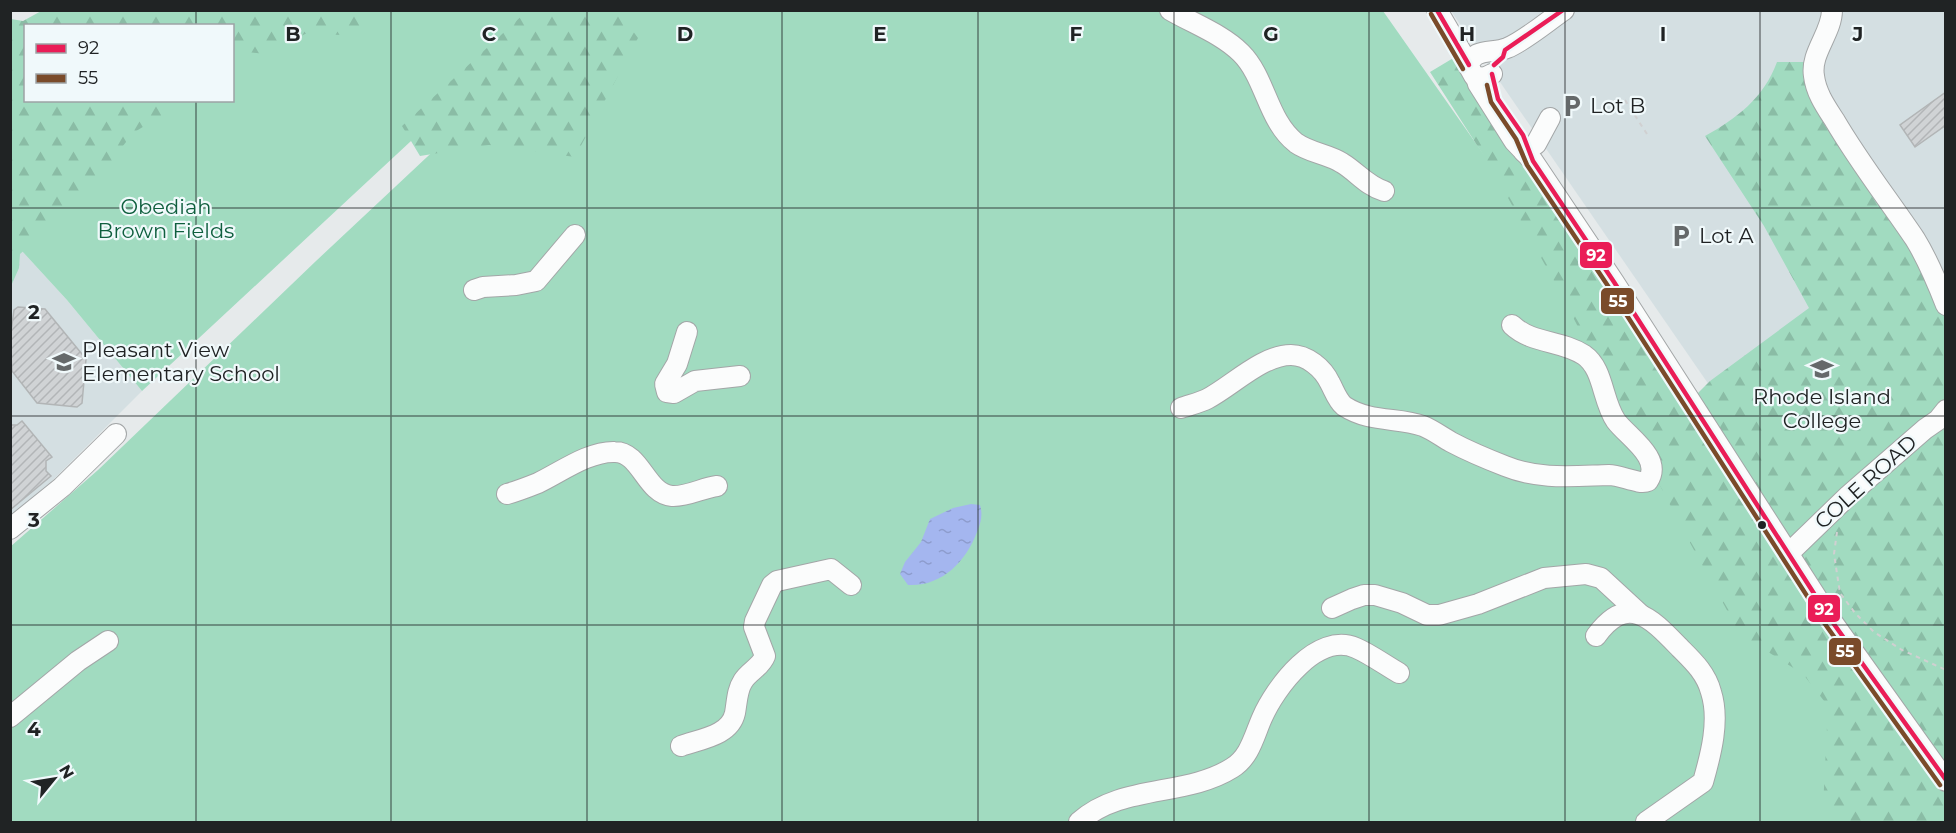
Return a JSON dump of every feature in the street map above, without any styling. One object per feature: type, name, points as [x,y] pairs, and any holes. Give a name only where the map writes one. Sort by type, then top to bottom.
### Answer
[{"type":"street","points":[[1170,10],[1206,29],[1242,54],[1251,65],[1275,116],[1297,144],[1336,160],[1351,169],[1373,188],[1384,191]]},
{"type":"street","points":[[1437,10],[1453,36],[1456,46],[1486,62]]},
{"type":"street","points":[[1564,10],[1486,62],[1478,84],[1514,141],[1529,154],[1614,282],[1831,620],[1946,781]]},
{"type":"street","points":[[1832,10],[1815,60],[1813,74],[1816,87],[1851,148],[1926,258],[1946,305]]},
{"type":"street","points":[[1529,154],[1550,117]]},
{"type":"street","points":[[474,290],[483,286],[516,285],[536,281],[575,235]]},
{"type":"street","points":[[1181,408],[1204,400],[1268,361],[1290,355],[1299,356],[1317,366],[1325,374],[1343,405],[1374,418],[1426,427],[1452,442],[1507,467],[1544,476],[1608,475],[1639,482],[1648,481],[1653,472],[1651,463],[1639,445],[1622,429],[1612,413],[1593,363],[1576,351],[1552,342],[1534,339],[1512,325]]},
{"type":"street","points":[[687,332],[677,364],[665,384],[667,392],[674,393],[695,381],[740,376]]},
{"type":"street","name":"COLE ROAD","points":[[1788,555],[1850,495],[1938,420],[1946,410]]},
{"type":"street","points":[[10,529],[62,487],[116,434]]},
{"type":"street","points":[[507,494],[526,488],[601,454],[617,452],[625,453],[663,494],[673,496],[717,486]]},
{"type":"street","points":[[681,746],[719,733],[730,724],[735,716],[741,683],[763,661],[765,656],[754,627],[772,585],[784,578],[831,569],[851,585]]},
{"type":"street","points":[[1332,608],[1352,599],[1375,595],[1402,603],[1427,615],[1439,615],[1478,604],[1544,578],[1586,574],[1601,578],[1640,614],[1658,625],[1704,674],[1712,694],[1720,740],[1703,782],[1646,822]]},
{"type":"street","points":[[1596,636],[1613,618],[1624,614],[1640,614]]},
{"type":"street","points":[[10,717],[78,661],[108,641]]},
{"type":"street","points":[[1080,822],[1092,812],[1109,804],[1198,781],[1233,768],[1246,755],[1263,716],[1283,682],[1302,663],[1332,645],[1355,647],[1399,673]]},
{"type":"path","points":[[1625,100],[1647,134]]},
{"type":"path","points":[[1838,528],[1834,554],[1840,593],[1855,613],[1874,632],[1902,650],[1946,670]]},
{"type":"shaded area","name":"Rhode Island College","points":[[1451,11],[1945,11],[1945,727]]},
{"type":"shaded area","name":"Pleasant View Elementary School","points":[[11,239],[67,300],[142,391],[51,482],[11,515]]},
{"type":"green space","points":[[43,10],[363,10],[366,17],[362,27],[345,35],[305,34],[266,54],[247,52],[234,60],[234,24],[24,24],[24,102],[183,102],[133,133],[119,151],[109,175],[20,254],[19,268],[11,286],[11,19],[23,21]]},
{"type":"green space","name":"Obediah Brown Fields","points":[[233,11],[551,11],[142,391],[67,300],[11,239],[132,102],[234,102]]},
{"type":"green space","points":[[527,11],[618,11],[638,38],[575,157],[489,145],[420,156],[402,126]]},
{"type":"green space","points":[[583,11],[1383,11],[1945,812],[1945,822],[11,822],[10,547],[98,470],[316,261]]},
{"type":"green space","points":[[1455,57],[1687,404],[1710,381],[1809,308],[1764,226],[1705,136],[1738,115],[1757,97],[1777,62],[1811,62],[1938,277],[1945,273],[1945,822],[1851,822],[1823,808],[1828,706],[1803,674],[1740,634],[1683,530],[1560,292],[1491,167],[1430,72]]},
{"type":"water","points":[[971,504],[980,505],[980,522],[972,543],[959,562],[951,570],[931,582],[908,585],[900,574],[905,562],[921,542],[930,519],[953,508]]},
{"type":"building","points":[[1946,92],[1946,125],[1915,147],[1900,125]]},
{"type":"building","points":[[18,307],[45,309],[86,359],[82,403],[77,407],[37,403],[12,371],[10,339],[14,310]]},
{"type":"building","points":[[22,421],[52,457],[46,461],[46,471],[51,476],[10,510],[10,425],[17,425]]},
{"type":"transit line","name":"92","points":[[1437,10],[1469,65]]},
{"type":"transit line","name":"92","points":[[1494,65],[1503,57],[1505,50],[1563,10]]},
{"type":"transit line","name":"55","points":[[1431,14],[1463,69]]},
{"type":"transit line","name":"92","points":[[1492,74],[1498,99],[1523,135],[1533,161],[1614,282],[1831,620],[1946,780]]},
{"type":"transit line","name":"55","points":[[1487,85],[1491,102],[1516,139],[1527,165],[1608,286],[1825,624],[1940,785]]},
{"type":"place","name":"Lot B","points":[[1572,106]]},
{"type":"place","name":"Lot A","points":[[1681,236]]},
{"type":"place","name":"Pleasant View Elementary School","points":[[64,362]]},
{"type":"place","name":"Rhode Island College","points":[[1822,369]]}]
